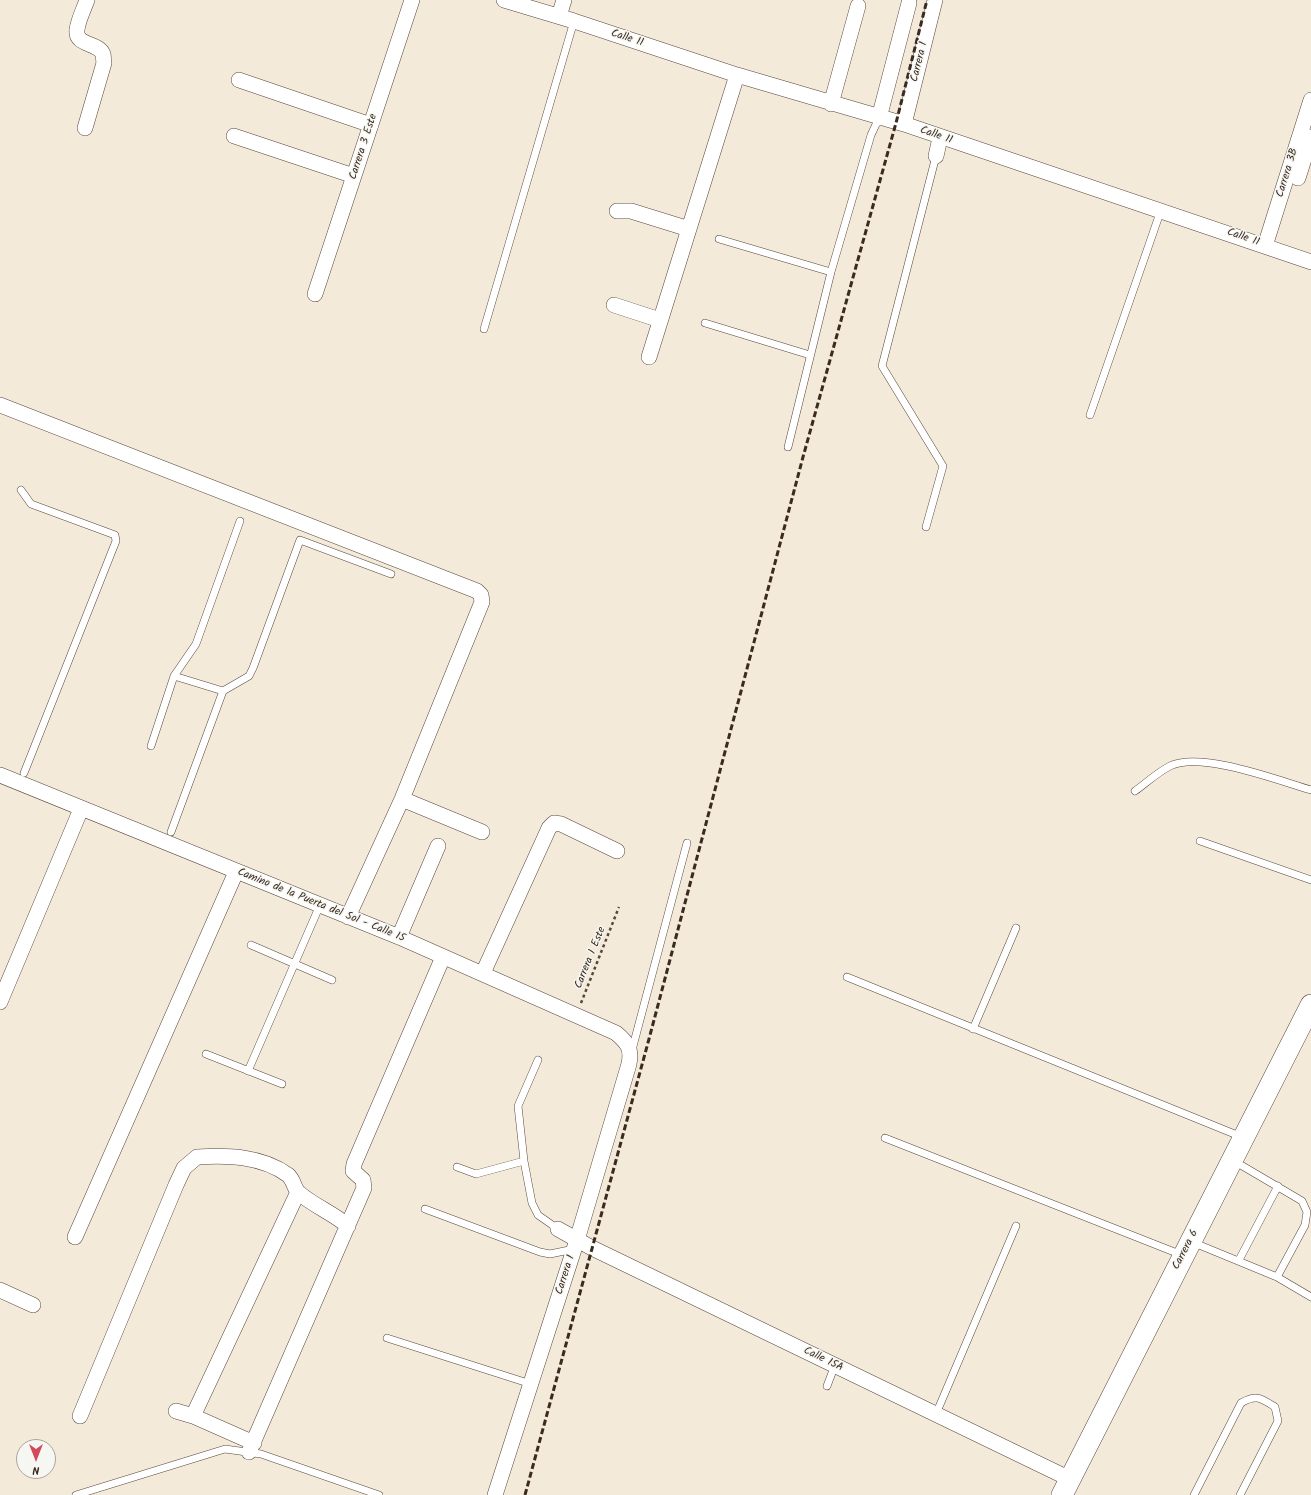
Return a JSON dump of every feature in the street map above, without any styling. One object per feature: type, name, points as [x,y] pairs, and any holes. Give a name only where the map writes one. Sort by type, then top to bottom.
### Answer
[{"type":"main road","name":"Carrera 6","points":[[1066,1487],[1311,1005]]},
{"type":"street","points":[[85,128],[104,63],[103,54],[98,48],[82,42],[77,36],[77,30],[87,0]]},
{"type":"street","name":"Carrera 3 Este","points":[[315,294],[412,0]]},
{"type":"street","name":"Calle 11","points":[[504,0],[559,16],[737,75],[831,104],[904,124],[940,138],[1161,210],[1311,262]]},
{"type":"street","points":[[559,16],[564,0]]},
{"type":"street","name":"Carrera 1","points":[[904,124],[935,0]]},
{"type":"street","points":[[879,118],[909,3]]},
{"type":"street","points":[[831,104],[858,6]]},
{"type":"street","points":[[649,357],[737,75]]},
{"type":"street","points":[[239,80],[371,125]]},
{"type":"street","name":"Carrera 3B","points":[[1270,247],[1311,100]]},
{"type":"street","points":[[234,136],[354,176]]},
{"type":"street","points":[[1270,247],[1311,137]]},
{"type":"street","points":[[936,156],[940,138]]},
{"type":"street","points":[[617,211],[631,211],[688,229]]},
{"type":"street","points":[[614,305],[660,320]]},
{"type":"street","points":[[0,405],[477,591],[481,595],[482,602],[402,799],[348,916]]},
{"type":"street","name":"Camino de la Puerta del Sol - Calle 15","points":[[0,775],[22,779],[81,809],[169,837],[236,872],[348,916],[483,973],[616,1033],[627,1042],[631,1052]]},
{"type":"street","points":[[402,799],[482,832]]},
{"type":"street","points":[[0,1002],[81,809]]},
{"type":"street","points":[[483,973],[549,828],[554,823],[561,824],[618,851]]},
{"type":"street","points":[[399,937],[438,846]]},
{"type":"street","points":[[75,1237],[236,872]]},
{"type":"street","points":[[176,1411],[193,1416],[251,1448],[348,1226],[365,1183],[353,1171],[354,1164],[443,957]]},
{"type":"street","name":"Carrera 1","points":[[495,1495],[576,1245],[631,1052]]},
{"type":"street","points":[[80,1416],[184,1168],[197,1157],[222,1155],[255,1160],[273,1166],[290,1176],[298,1192],[348,1226]]},
{"type":"street","points":[[193,1416],[298,1192]]},
{"type":"street","name":"Calle 15A","points":[[558,1229],[576,1245],[835,1365],[936,1414],[1066,1487]]},
{"type":"street","points":[[0,1290],[33,1305]]},
{"type":"lane","points":[[484,329],[574,21]]},
{"type":"lane","points":[[788,447],[831,272],[870,135],[879,118]]},
{"type":"lane","points":[[926,527],[943,466],[882,366],[936,156]]},
{"type":"lane","points":[[1090,415],[1161,210]]},
{"type":"lane","points":[[719,239],[831,272]]},
{"type":"lane","points":[[706,323],[810,355]]},
{"type":"lane","points":[[21,490],[31,504],[115,535],[116,541],[22,779]]},
{"type":"lane","points":[[151,746],[174,676],[196,644],[240,521]]},
{"type":"lane","points":[[169,837],[223,691],[249,676],[300,540],[391,574]]},
{"type":"lane","points":[[174,676],[223,691]]},
{"type":"lane","points":[[1135,791],[1170,766],[1192,761],[1214,763],[1311,790]]},
{"type":"lane","points":[[1200,841],[1311,880]]},
{"type":"lane","points":[[631,1052],[687,843]]},
{"type":"lane","points":[[248,1071],[320,905]]},
{"type":"lane","points":[[973,1029],[1016,928]]},
{"type":"lane","points":[[251,945],[332,980]]},
{"type":"lane","points":[[847,977],[1244,1138]]},
{"type":"lane","points":[[206,1054],[282,1084]]},
{"type":"lane","points":[[538,1060],[518,1106],[524,1161],[532,1203],[538,1215],[558,1229]]},
{"type":"lane","points":[[886,1138],[1187,1248],[1239,1260],[1277,1278],[1311,1297]]},
{"type":"lane","points":[[1233,1159],[1302,1201],[1307,1212],[1305,1225],[1277,1278]]},
{"type":"lane","points":[[457,1167],[476,1174],[524,1161]]},
{"type":"lane","points":[[1239,1260],[1278,1186]]},
{"type":"lane","points":[[425,1209],[540,1252],[550,1254],[576,1245]]},
{"type":"lane","points":[[936,1414],[1016,1226]]},
{"type":"lane","points":[[387,1338],[531,1384]]},
{"type":"lane","points":[[827,1386],[835,1365]]},
{"type":"lane","points":[[1194,1495],[1241,1403],[1252,1397],[1263,1399],[1275,1407],[1278,1421],[1240,1495]]},
{"type":"lane","points":[[76,1495],[225,1450],[251,1448],[261,1454],[379,1495]]},
{"type":"path","name":"Carrera 1 Este","points":[[577,1015],[620,907]]},
{"type":"railway","points":[[525,1495],[649,1039],[803,457],[896,123],[927,0]]}]
